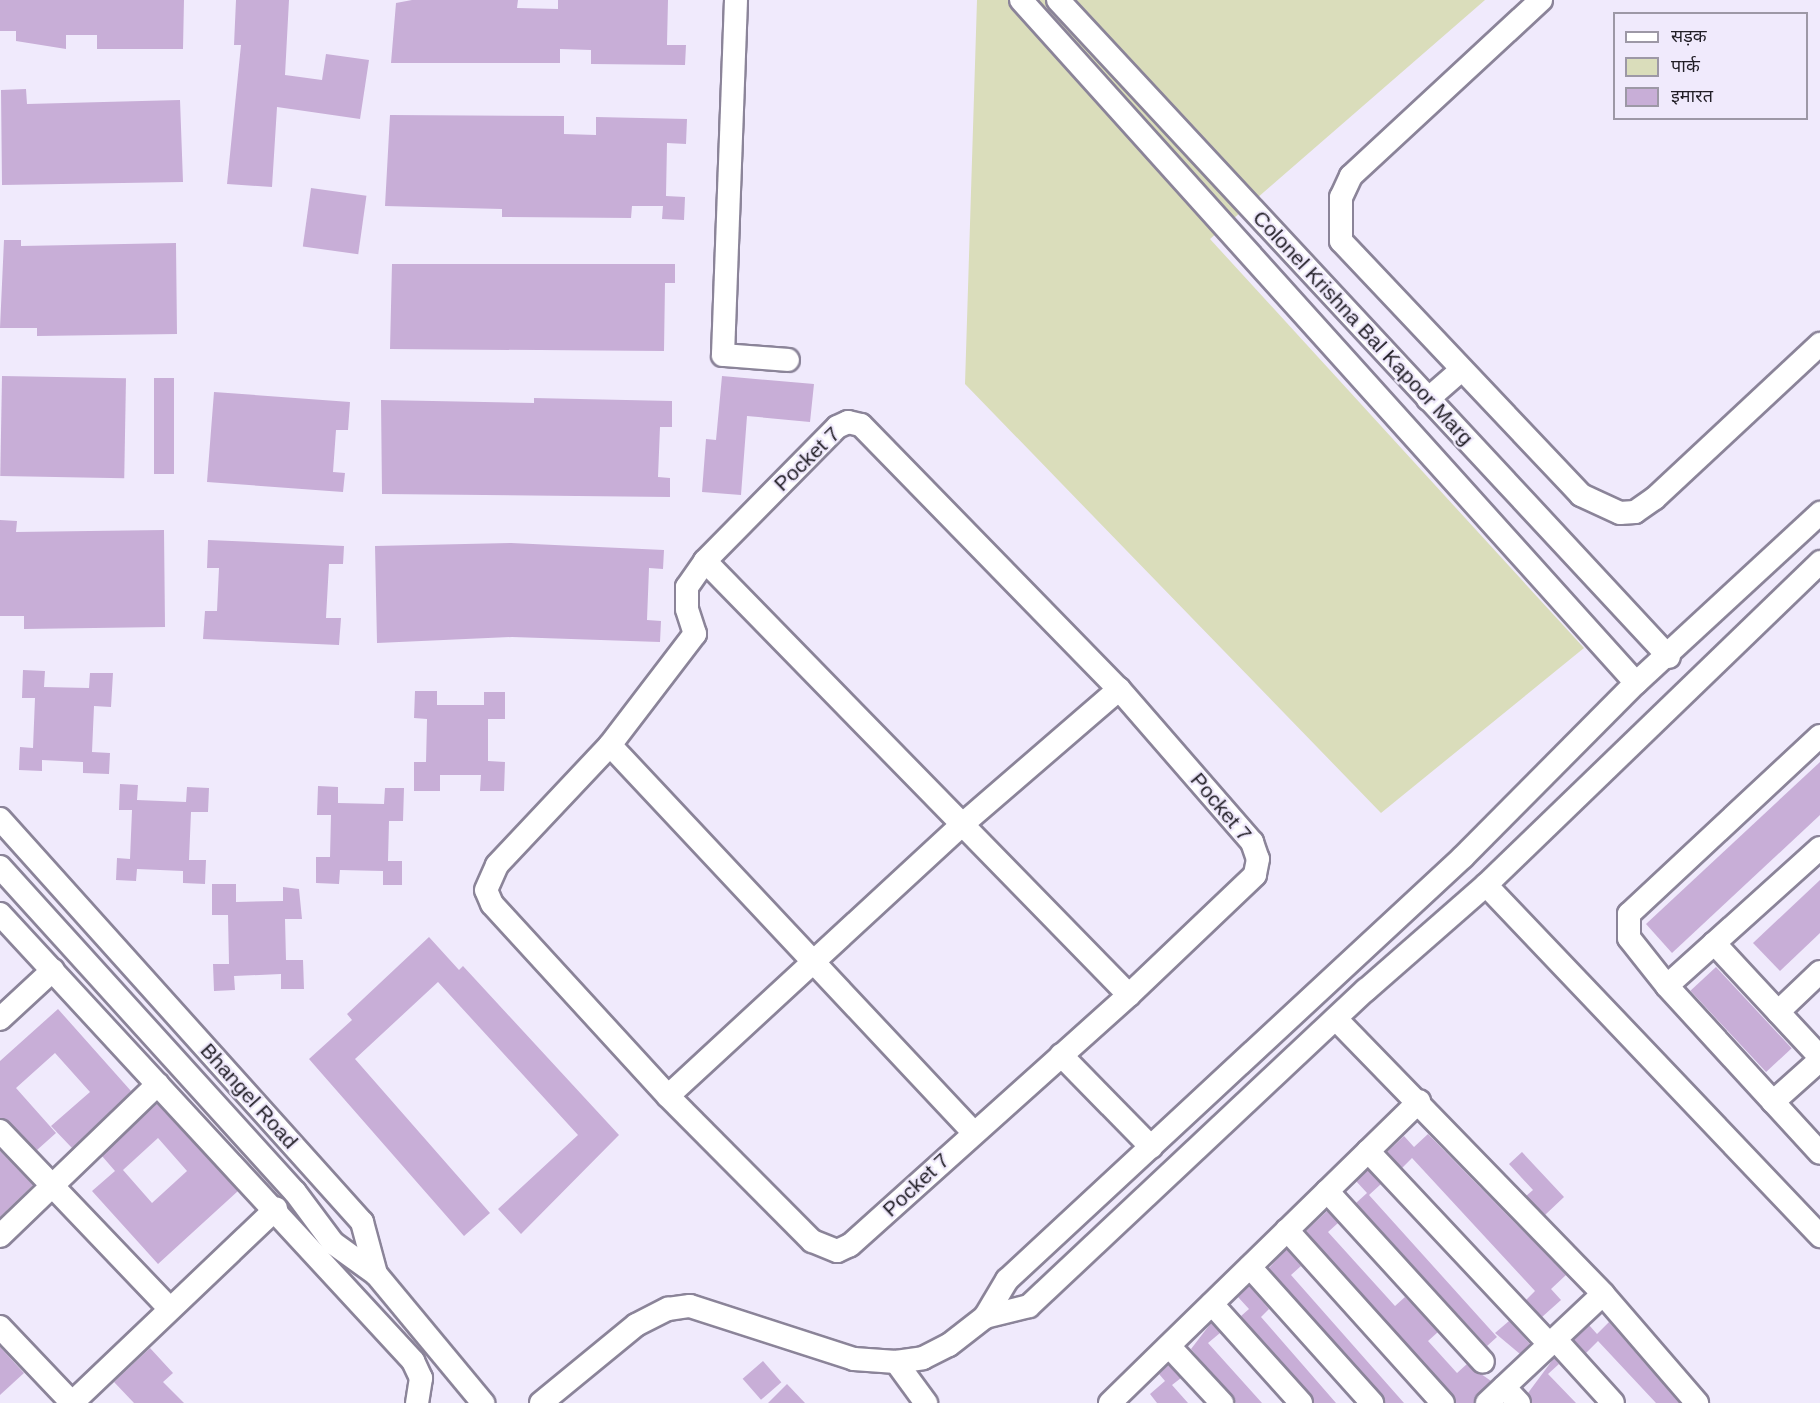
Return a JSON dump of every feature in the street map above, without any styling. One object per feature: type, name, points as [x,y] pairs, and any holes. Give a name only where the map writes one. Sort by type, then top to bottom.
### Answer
[{"type":"street","points":[[736,0],[723,356],[788,360]]},
{"type":"street","points":[[1021,0],[1636,683]]},
{"type":"street","name":"Colonel Krishna Bal Kapoor Marg","points":[[1058,0],[1669,657]]},
{"type":"street","points":[[1541,0],[1351,176],[1341,197],[1341,241],[1460,371],[1581,495],[1620,513],[1635,512],[1655,498],[1820,344]]},
{"type":"street","points":[[1428,399],[1460,371]]},
{"type":"street","name":"Pocket 7","points":[[861,425],[1119,689],[1252,842],[1258,859],[1255,875],[1129,995],[973,1132],[850,1245],[826,1250],[668,1096],[492,904],[486,890],[497,865],[610,745],[695,634],[687,587],[705,561],[837,427],[861,425]]},
{"type":"street","points":[[541,1403],[636,1325],[668,1309],[690,1306],[714,1309],[821,1351],[896,1362],[923,1358],[949,1345],[985,1317],[1007,1280],[1499,821],[1636,683],[1669,657],[1820,513]]},
{"type":"street","points":[[705,561],[964,823],[1129,995]]},
{"type":"street","points":[[985,1317],[1029,1306],[1366,990],[1486,885],[1820,562]]},
{"type":"street","points":[[668,1096],[964,823],[1119,689]]},
{"type":"street","points":[[1820,736],[1629,914],[1629,938],[1667,986],[1820,1153]]},
{"type":"street","points":[[610,745],[815,960],[973,1132]]},
{"type":"street","name":"Bhangel Road","points":[[0,819],[362,1222],[376,1274]]},
{"type":"street","points":[[1499,821],[1527,846]]},
{"type":"street","points":[[1667,986],[1820,848]]},
{"type":"street","name":"Bhangel Road","points":[[0,867],[73,952],[295,1191],[333,1243],[376,1274],[483,1403]]},
{"type":"street","points":[[1486,885],[1820,1236]]},
{"type":"street","points":[[0,914],[276,1209],[413,1361],[421,1378],[417,1403]]},
{"type":"street","points":[[73,952],[99,930]]},
{"type":"street","points":[[1714,943],[1820,1058],[1773,1102]]},
{"type":"street","points":[[1345,965],[1366,990]]},
{"type":"street","points":[[0,1019],[53,970]]},
{"type":"street","points":[[1778,1012],[1820,972]]},
{"type":"street","points":[[1336,1019],[1419,1101],[1603,1294],[1697,1403]]},
{"type":"street","points":[[1062,1055],[1151,1147]]},
{"type":"street","points":[[0,1236],[158,1084]]},
{"type":"street","points":[[1110,1403],[1419,1101]]},
{"type":"street","points":[[0,1131],[170,1309]]},
{"type":"street","points":[[1368,1151],[1613,1403]]},
{"type":"street","points":[[295,1191],[317,1172]]},
{"type":"street","points":[[1327,1191],[1483,1362]]},
{"type":"street","points":[[0,1327],[72,1403],[276,1209]]},
{"type":"street","points":[[1287,1230],[1443,1403]]},
{"type":"street","points":[[1250,1267],[1372,1403]]},
{"type":"street","points":[[1486,1403],[1512,1395],[1552,1342],[1603,1294]]},
{"type":"street","points":[[1212,1304],[1301,1403]]},
{"type":"street","points":[[1169,1346],[1222,1403]]},
{"type":"street","points":[[896,1362],[926,1403]]},
{"type":"green space","points":[[977,0],[1485,0],[1210,239],[1584,648],[1381,813],[965,384]]},
{"type":"building","points":[[0,0],[184,0],[183,49],[97,49],[97,35],[66,35],[66,49],[16,41],[16,31],[0,31]]},
{"type":"building","points":[[236,0],[289,0],[285,75],[322,80],[326,54],[369,60],[360,119],[277,107],[272,187],[227,184],[241,45],[234,45]]},
{"type":"building","points":[[412,0],[518,0],[517,8],[558,9],[558,0],[668,0],[667,45],[686,45],[685,65],[591,64],[591,50],[560,49],[560,63],[391,63],[396,3]]},
{"type":"building","points":[[26,89],[27,104],[180,100],[183,182],[2,185],[1,90]]},
{"type":"building","points":[[390,115],[564,116],[564,134],[596,135],[596,117],[687,119],[686,144],[667,143],[666,196],[685,197],[684,220],[662,219],[663,206],[632,206],[631,218],[502,217],[502,209],[385,206]]},
{"type":"building","points":[[311,188],[366,196],[358,254],[303,246]]},
{"type":"building","points":[[4,240],[21,240],[21,246],[176,243],[177,334],[37,336],[37,328],[0,328]]},
{"type":"building","points":[[392,264],[675,264],[675,283],[665,283],[664,351],[390,349]]},
{"type":"building","points":[[2,376],[126,378],[124,478],[0,476]]},
{"type":"building","points":[[722,376],[814,384],[810,422],[747,416],[741,495],[702,492],[706,439],[716,440]]},
{"type":"building","points":[[154,378],[174,378],[174,474],[154,474]]},
{"type":"building","points":[[214,392],[350,402],[348,430],[336,430],[333,472],[345,473],[343,492],[207,482]]},
{"type":"building","points":[[534,398],[672,401],[672,427],[660,427],[658,477],[670,478],[670,497],[382,494],[381,400],[534,403]]},
{"type":"building","points":[[0,520],[17,521],[16,532],[164,530],[165,627],[24,629],[24,616],[0,616]]},
{"type":"building","points":[[208,540],[344,546],[343,564],[329,564],[326,618],[341,618],[339,645],[203,639],[205,611],[217,611],[219,568],[207,568]]},
{"type":"building","points":[[511,543],[664,550],[663,569],[649,568],[647,620],[661,621],[660,642],[512,637],[377,643],[375,546]]},
{"type":"building","points":[[23,670],[45,671],[44,687],[89,688],[90,673],[113,673],[111,707],[94,706],[92,752],[110,753],[109,774],[83,773],[83,762],[42,760],[42,771],[19,770],[20,747],[33,748],[35,698],[22,698]]},
{"type":"building","points":[[415,691],[437,691],[437,705],[484,705],[484,692],[505,692],[505,719],[488,719],[488,761],[505,762],[504,791],[480,791],[481,775],[440,775],[440,791],[414,791],[414,762],[426,762],[427,719],[414,718]]},
{"type":"building","points":[[1820,762],[1820,815],[1672,953],[1646,924]]},
{"type":"building","points":[[120,784],[138,785],[137,800],[186,802],[187,787],[209,788],[208,812],[191,812],[189,860],[206,860],[205,884],[183,883],[183,871],[137,869],[136,881],[116,880],[117,858],[130,859],[132,810],[119,810]]},
{"type":"building","points":[[318,786],[338,787],[338,803],[384,804],[385,788],[404,788],[403,821],[389,821],[388,861],[402,861],[402,885],[383,885],[383,871],[340,870],[339,884],[316,883],[316,857],[330,857],[331,815],[317,815]]},
{"type":"building","points":[[1820,880],[1820,933],[1780,971],[1753,943]]},
{"type":"building","points":[[212,884],[236,884],[236,902],[283,901],[283,887],[299,889],[302,919],[285,919],[286,960],[303,960],[304,989],[281,989],[281,974],[234,976],[235,990],[214,991],[213,964],[229,964],[228,915],[212,915]]},
{"type":"building","points":[[429,937],[459,970],[463,966],[619,1135],[521,1234],[498,1209],[578,1135],[438,982],[355,1059],[490,1213],[464,1236],[309,1059],[352,1020],[347,1014]]},
{"type":"building","points":[[1716,967],[1792,1048],[1766,1072],[1690,991]]},
{"type":"building","points":[[58,1009],[131,1091],[72,1148],[51,1126],[90,1092],[55,1053],[16,1088],[56,1133],[37,1150],[0,1118],[0,1061]]},
{"type":"building","points":[[157,1104],[238,1191],[158,1264],[92,1191],[115,1171],[102,1156]],"holes":[[[158,1138],[187,1171],[152,1203],[123,1170]]]},
{"type":"building","points":[[1428,1134],[1566,1275],[1551,1289],[1561,1300],[1542,1317],[1526,1300],[1535,1291],[1412,1158],[1402,1168],[1387,1152],[1404,1136],[1414,1147]]},
{"type":"building","points":[[0,1151],[33,1185],[0,1217]]},
{"type":"building","points":[[1522,1152],[1564,1197],[1545,1215],[1526,1196],[1533,1190],[1509,1164]]},
{"type":"building","points":[[1368,1170],[1381,1184],[1369,1195],[1497,1337],[1487,1346],[1356,1203],[1367,1193],[1356,1181]]},
{"type":"building","points":[[1327,1211],[1338,1223],[1328,1232],[1395,1306],[1405,1297],[1438,1332],[1428,1341],[1457,1373],[1467,1364],[1491,1381],[1474,1403],[1456,1403],[1306,1231]]},
{"type":"building","points":[[1286,1249],[1301,1266],[1291,1275],[1404,1403],[1385,1403],[1269,1268]]},
{"type":"building","points":[[1249,1286],[1269,1309],[1261,1317],[1336,1403],[1314,1403],[1241,1316],[1249,1309],[1238,1297]]},
{"type":"building","points":[[1509,1321],[1530,1344],[1520,1354],[1495,1333]]},
{"type":"building","points":[[1609,1322],[1679,1403],[1656,1403],[1598,1341],[1586,1353],[1574,1340],[1589,1325],[1597,1334]]},
{"type":"building","points":[[1211,1323],[1220,1333],[1208,1343],[1262,1403],[1236,1403],[1191,1349]]},
{"type":"building","points":[[0,1347],[24,1373],[0,1395]]},
{"type":"building","points":[[150,1348],[173,1373],[163,1382],[184,1403],[134,1403],[114,1382]]},
{"type":"building","points":[[1554,1358],[1559,1364],[1548,1374],[1576,1403],[1532,1403],[1528,1393]]},
{"type":"building","points":[[763,1361],[781,1382],[761,1400],[743,1379]]},
{"type":"building","points":[[1168,1365],[1181,1378],[1172,1385],[1188,1403],[1157,1403],[1150,1394],[1165,1381],[1159,1374]]},
{"type":"building","points":[[787,1384],[805,1403],[768,1403]]}]
